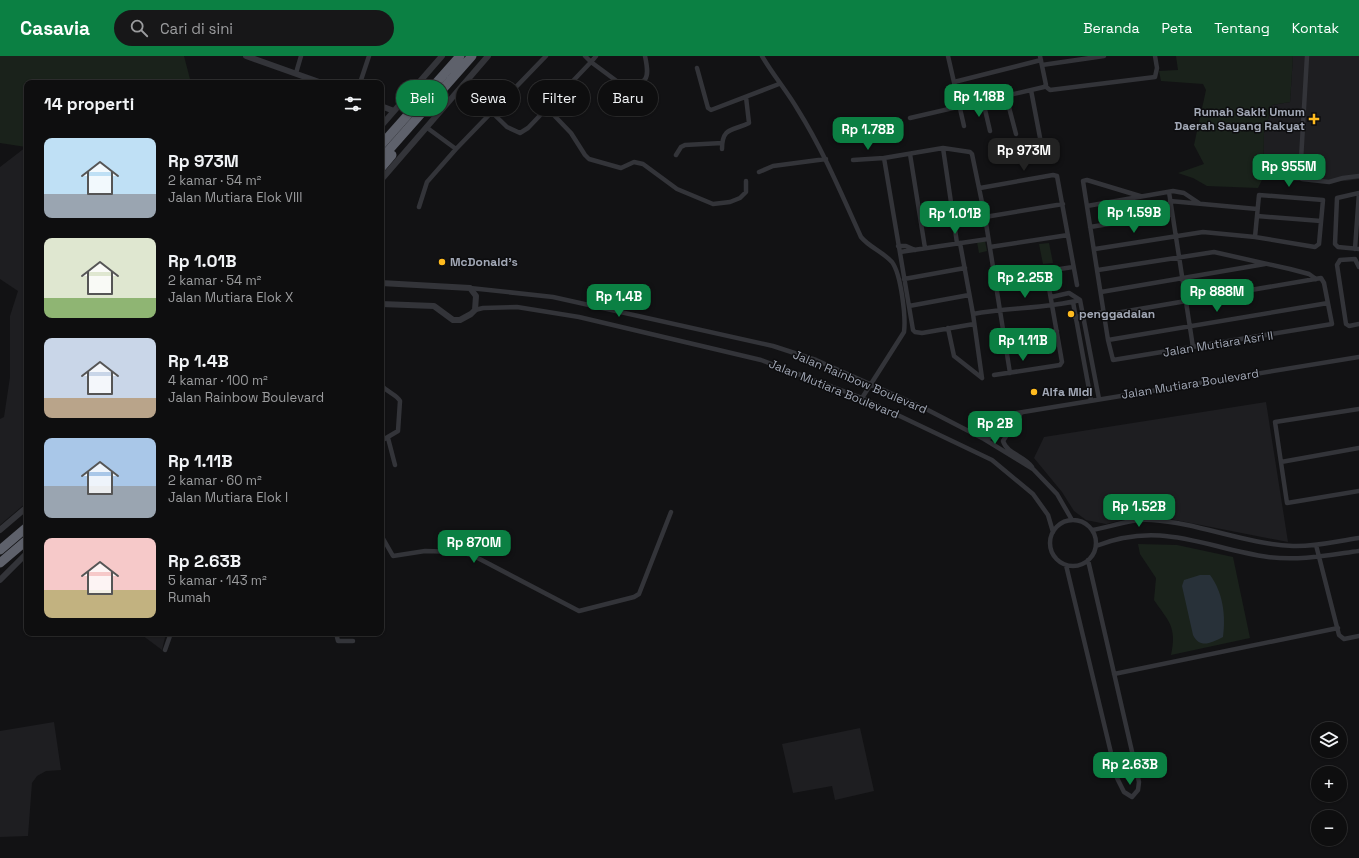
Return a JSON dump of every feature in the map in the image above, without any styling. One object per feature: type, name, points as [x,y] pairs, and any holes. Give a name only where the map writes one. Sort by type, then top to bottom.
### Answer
[{"type":"highway","points":[[384,142],[460,56]]},
{"type":"highway","points":[[384,156],[472,56]]},
{"type":"highway","points":[[384,164],[446,91],[455,74]]},
{"type":"highway","points":[[0,550],[24,530]]},
{"type":"highway","points":[[0,563],[24,543]]},
{"type":"street","points":[[246,56],[314,80]]},
{"type":"street","points":[[296,73],[301,56]]},
{"type":"street","points":[[361,80],[369,56]]},
{"type":"street","points":[[384,123],[442,56]]},
{"type":"street","points":[[467,80],[488,56]]},
{"type":"street","points":[[520,83],[546,56]]},
{"type":"street","points":[[585,56],[619,84],[631,85],[643,81],[648,76],[645,56]]},
{"type":"street","points":[[574,80],[596,56]]},
{"type":"street","points":[[762,56],[779,84],[798,109],[826,160],[861,236],[870,246],[891,261],[897,273],[905,321],[904,332],[862,398]]},
{"type":"street","points":[[948,56],[964,126]]},
{"type":"street","points":[[954,82],[1041,61],[1104,56]]},
{"type":"street","points":[[1041,61],[1045,86],[1050,90],[1155,77],[1157,71],[1155,56]]},
{"type":"street","points":[[1306,56],[1300,176],[1307,180],[1329,182],[1342,178],[1359,176]]},
{"type":"street","points":[[697,68],[709,110],[779,84]]},
{"type":"street","points":[[910,118],[1045,86]]},
{"type":"street","points":[[1031,90],[1040,143]]},
{"type":"street","points":[[384,176],[456,92]]},
{"type":"street","points":[[1006,96],[1016,134]]},
{"type":"street","points":[[722,149],[723,136],[726,132],[749,123],[746,97]]},
{"type":"street","points":[[983,101],[990,131]]},
{"type":"street","points":[[384,107],[394,111]]},
{"type":"street","points":[[419,207],[427,182],[488,116]]},
{"type":"street","points":[[496,116],[507,127],[520,133],[528,128],[539,116]]},
{"type":"street","points":[[555,116],[571,133],[589,159],[620,168],[634,162],[644,164],[677,189],[705,202],[718,205],[740,198],[746,192],[746,181]]},
{"type":"street","points":[[426,127],[456,149]]},
{"type":"street","points":[[676,155],[681,147],[685,145],[722,143]]},
{"type":"street","points":[[943,148],[959,243],[966,268],[982,378],[954,356],[948,328]]},
{"type":"street","points":[[853,160],[884,158],[943,148],[971,153],[973,156],[985,216],[1010,373]]},
{"type":"street","points":[[910,154],[925,248]]},
{"type":"street","points":[[884,158],[913,330],[915,332],[974,324]]},
{"type":"street","points":[[759,172],[773,166],[826,160]]},
{"type":"street","points":[[980,188],[1053,175],[1057,176],[1059,180],[1077,285]]},
{"type":"street","points":[[1075,318],[1083,316],[1104,313],[1186,302],[1321,278],[1323,280],[1328,303],[1108,340],[1104,313],[1101,292],[1098,270],[1083,183],[1085,180],[1140,196]]},
{"type":"street","points":[[1169,192],[1193,347]]},
{"type":"street","points":[[1087,206],[1169,192],[1184,192],[1199,203]]},
{"type":"street","points":[[1359,193],[1357,249],[1338,247],[1335,244],[1337,197],[1359,193]]},
{"type":"street","points":[[1094,249],[1202,232],[1255,237],[1315,247],[1319,244],[1323,200],[1261,195],[1258,198],[1255,237]]},
{"type":"street","points":[[1170,201],[1257,209]]},
{"type":"street","points":[[985,216],[1063,204]]},
{"type":"street","points":[[1090,227],[1172,214]]},
{"type":"street","points":[[1257,216],[1321,222]]},
{"type":"street","points":[[990,247],[1068,235]]},
{"type":"street","points":[[900,252],[988,239]]},
{"type":"street","points":[[898,246],[906,246],[915,250]]},
{"type":"street","points":[[1098,270],[1214,252],[1309,274],[1316,279]]},
{"type":"street","points":[[1359,267],[1356,259],[1339,261],[1337,265],[1346,324],[1349,326],[1359,324]]},
{"type":"street","points":[[1101,292],[1267,264]]},
{"type":"street","points":[[994,279],[1073,267]]},
{"type":"street","points":[[904,279],[966,268]]},
{"type":"street","points":[[994,376],[1061,363],[1057,331],[1046,271]]},
{"type":"street","points":[[384,283],[470,288],[476,296],[475,310],[460,320],[453,320],[434,306],[384,304]]},
{"type":"street","name":"Jalan Rainbow Boulevard","points":[[470,288],[553,297],[773,346],[816,360],[924,408],[984,439],[1033,469],[1057,494],[1072,520]]},
{"type":"street","points":[[1051,297],[1069,293],[1080,300],[1100,399]]},
{"type":"street","points":[[909,306],[969,295]]},
{"type":"street","points":[[973,314],[1000,309],[1052,305],[1080,300]]},
{"type":"street","points":[[1072,302],[1090,400]]},
{"type":"street","name":"Jalan Mutiara Asri II","points":[[1108,340],[1111,356],[1113,360],[1116,360],[1328,326],[1332,323],[1328,303]]},
{"type":"street","name":"Jalan Mutiara Boulevard","points":[[475,310],[483,308],[517,307],[579,317],[761,360],[862,398],[992,460],[1034,494],[1048,515],[1053,532]]},
{"type":"street","points":[[1004,339],[1057,331]]},
{"type":"street","points":[[1081,347],[1089,345]]},
{"type":"street","name":"Jalan Mutiara Boulevard","points":[[984,439],[996,435],[1012,416],[1017,413],[1359,357]]},
{"type":"street","points":[[1085,369],[1093,367]]},
{"type":"street","points":[[384,388],[388,393],[398,397],[400,401],[399,429],[384,440]]},
{"type":"street","points":[[1359,409],[1275,422],[1288,503],[1359,491]]},
{"type":"street","points":[[1021,413],[1003,441],[1007,448],[1029,463],[1033,469]]},
{"type":"street","points":[[388,438],[395,465]]},
{"type":"street","points":[[1281,462],[1359,448]]},
{"type":"street","points":[[0,530],[24,510]]},
{"type":"street","points":[[384,540],[393,556],[425,551],[472,554],[579,611],[634,597],[639,594],[671,512]]},
{"type":"street","points":[[1072,520],[1083,522],[1092,530],[1094,535],[1096,546],[1094,552],[1088,560],[1078,565],[1066,565],[1056,559],[1051,549],[1051,538],[1053,532],[1061,524],[1072,520]]},
{"type":"street","points":[[1092,530],[1124,523],[1151,520],[1191,526],[1270,544],[1293,546],[1316,545],[1359,538]]},
{"type":"street","points":[[1096,546],[1106,542],[1150,534],[1187,538],[1267,556],[1292,559],[1320,557],[1359,551]]},
{"type":"street","points":[[1316,545],[1339,635],[1343,639],[1359,636]]},
{"type":"street","points":[[0,580],[24,556]]},
{"type":"street","points":[[1066,565],[1117,778],[1124,792],[1132,797],[1138,790],[1139,782],[1088,560]]},
{"type":"street","points":[[1114,674],[1338,628]]},
{"type":"street","points":[[165,650],[170,636]]},
{"type":"street","points":[[337,636],[338,641],[353,642]]},
{"type":"shaded area","points":[[0,56],[184,56],[190,80],[24,80],[24,147],[0,143]]},
{"type":"shaded area","points":[[1176,56],[1293,56],[1290,102],[1272,105],[1264,133],[1263,178],[1258,188],[1207,186],[1193,178],[1178,173],[1204,164],[1194,145],[1206,90],[1203,84],[1161,81],[1159,71],[1178,70]]},
{"type":"shaded area","name":"Rumah Sakit Umum Daerah Sayang Rakyat","points":[[1293,56],[1359,56],[1359,179],[1346,181],[1297,181],[1263,178],[1264,133],[1272,105],[1290,102]]},
{"type":"shaded area","points":[[24,149],[24,505],[0,525],[0,419],[4,417],[10,377],[10,316],[18,291],[0,279],[0,167]]},
{"type":"shaded area","points":[[985,241],[987,251],[979,253],[977,242]]},
{"type":"shaded area","points":[[1049,243],[1053,263],[1043,264],[1039,244]]},
{"type":"shaded area","points":[[1266,402],[1288,542],[1165,518],[1126,519],[1106,524],[1086,520],[1074,511],[1062,492],[1034,458],[1044,437]]},
{"type":"shaded area","points":[[1138,544],[1177,545],[1233,557],[1250,638],[1171,655],[1173,645],[1172,631],[1168,619],[1154,600],[1156,578],[1140,554]]},
{"type":"shaded area","points":[[1200,575],[1210,575],[1221,597],[1224,613],[1223,637],[1206,644],[1199,642],[1193,635],[1182,586],[1184,580]]},
{"type":"shaded area","points":[[143,636],[165,636],[162,650]]},
{"type":"shaded area","points":[[54,722],[61,770],[46,771],[37,776],[32,783],[28,836],[0,837],[0,731]]},
{"type":"shaded area","points":[[860,728],[874,791],[835,800],[832,786],[793,793],[782,744]]},
{"type":"place","name":"Rumah Sakit Umum Daerah Sayang Rakyat","points":[[1314,119]]},
{"type":"place","name":"McDonald's","points":[[442,262]]},
{"type":"place","name":"penggadaian","points":[[1071,314]]},
{"type":"place","name":"Alfa Midi","points":[[1034,392]]}]
